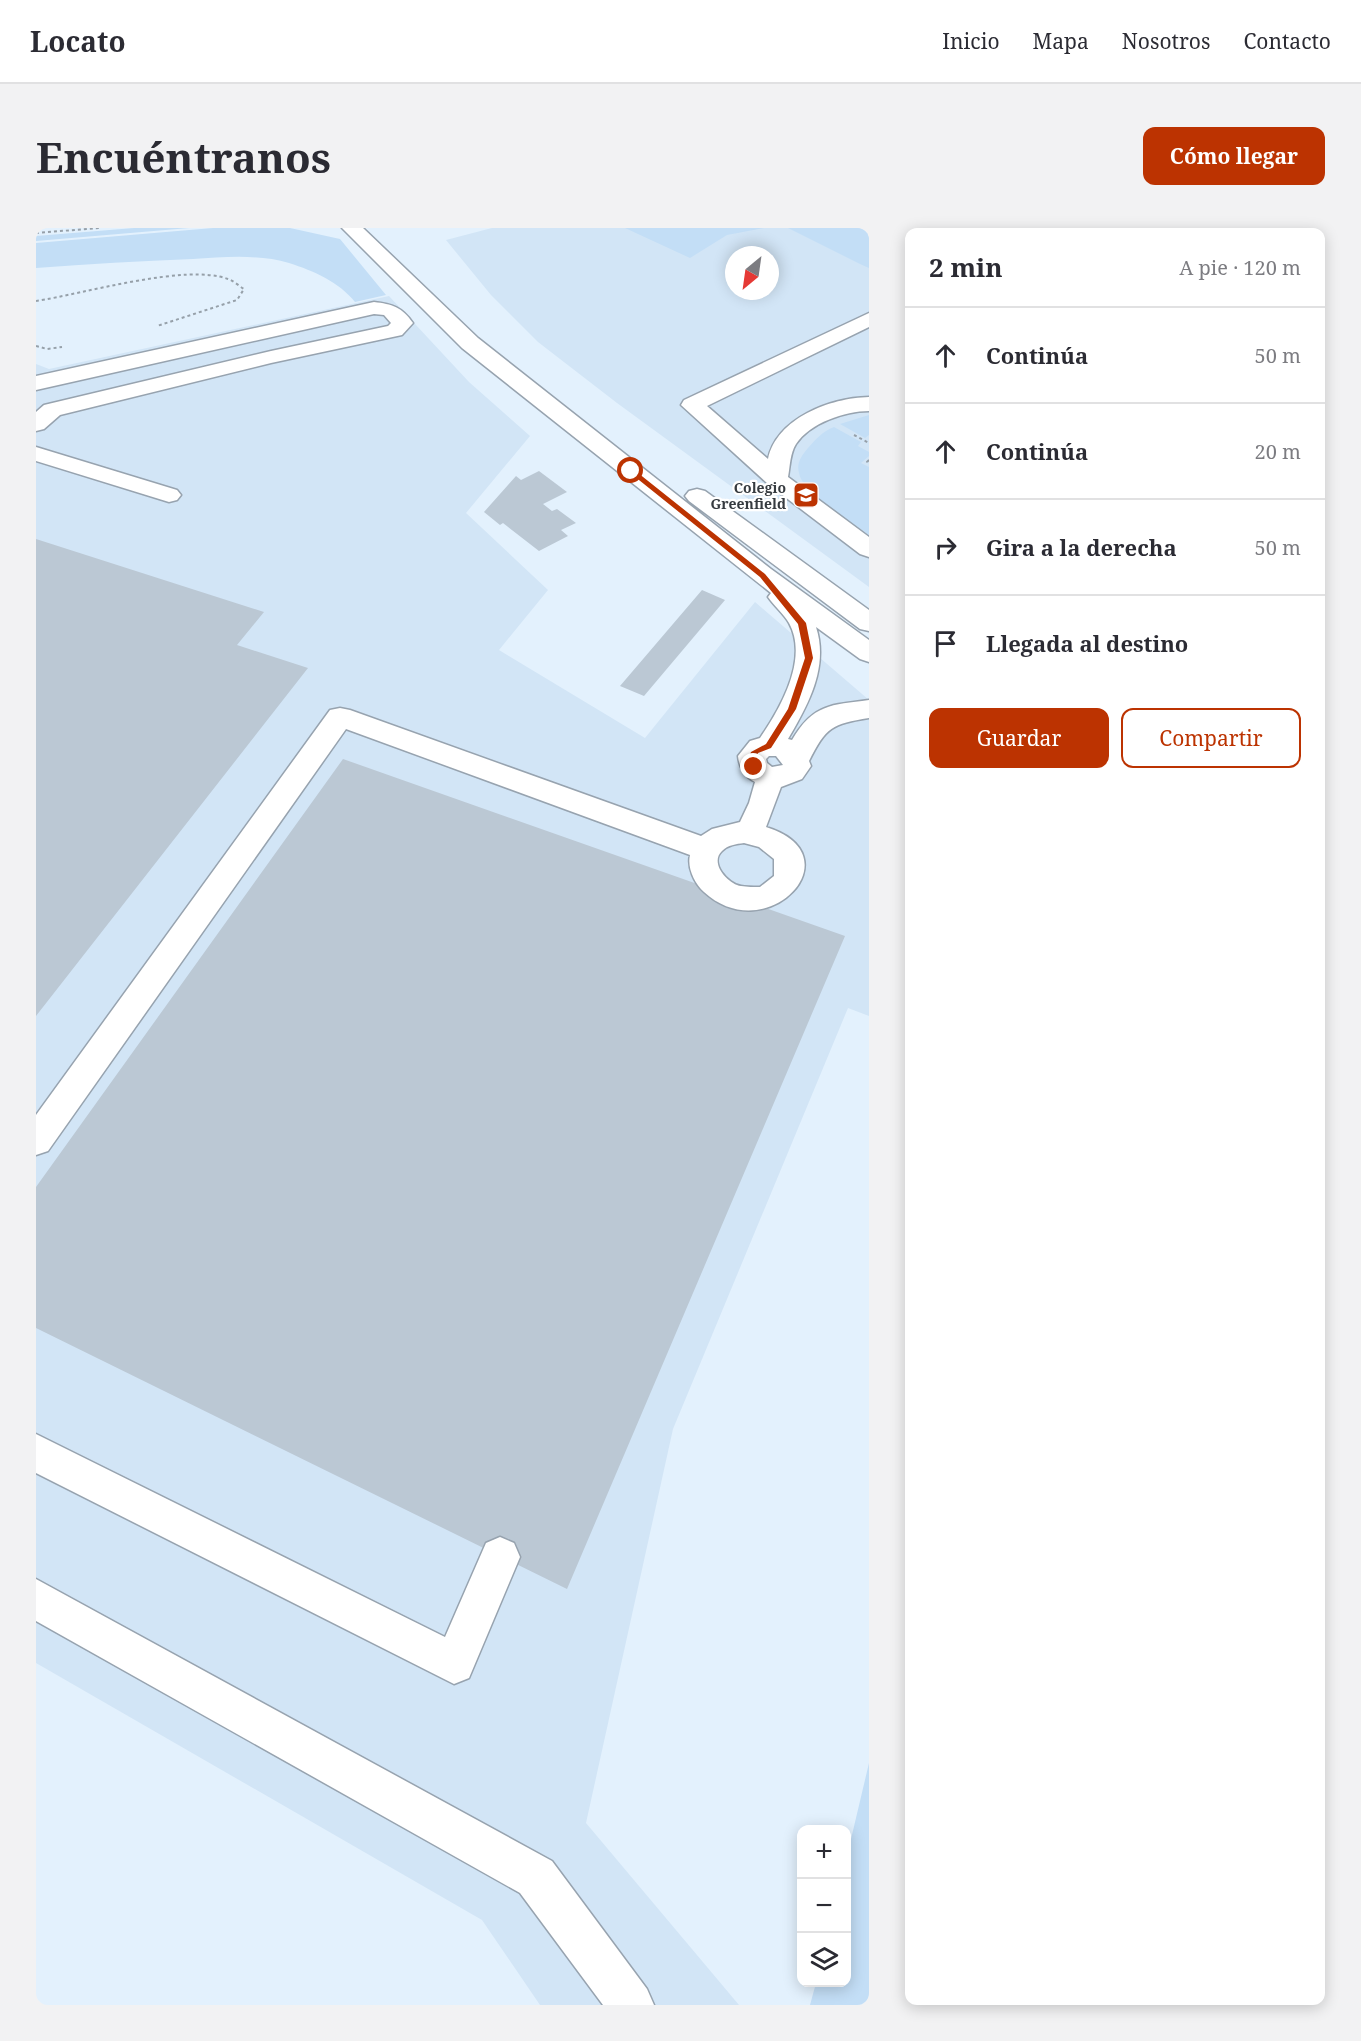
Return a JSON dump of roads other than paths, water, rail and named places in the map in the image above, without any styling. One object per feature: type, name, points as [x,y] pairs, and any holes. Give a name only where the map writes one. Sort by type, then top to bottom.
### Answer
[{"type":"street","points":[[352,228],[470,343],[762,575],[869,653]]},
{"type":"street","points":[[381,228],[479,330],[532,375],[869,623]]},
{"type":"street","points":[[36,383],[374,308],[390,310],[402,323],[395,331],[260,360],[52,410],[36,424]]},
{"type":"street","points":[[869,319],[692,405],[776,479],[869,549]]},
{"type":"street","points":[[776,479],[784,444],[795,430],[818,417],[861,403],[869,404]]},
{"type":"street","points":[[36,454],[169,495]]},
{"type":"street","points":[[762,575],[802,623],[809,658],[792,709],[769,746]]},
{"type":"street","points":[[795,759],[811,727],[830,715],[869,709]]},
{"type":"street","points":[[36,1140],[340,717],[706,849]]},
{"type":"street","points":[[769,746],[782,747],[795,759],[797,766],[791,774],[770,777],[758,772],[751,762],[755,752],[769,746]]},
{"type":"street","points":[[749,832],[763,803],[770,777]]},
{"type":"street","points":[[749,832],[771,840],[782,848],[788,858],[791,870],[788,880],[780,890],[768,896],[753,899],[724,892],[705,874],[702,864],[706,849],[718,837],[731,833],[749,832]]},
{"type":"street","points":[[36,1453],[454,1663],[500,1557]]},
{"type":"street","points":[[36,1599],[536,1877],[631,2005]]},
{"type":"place","name":"Colegio Greenfield","points":[[806,495]]}]
